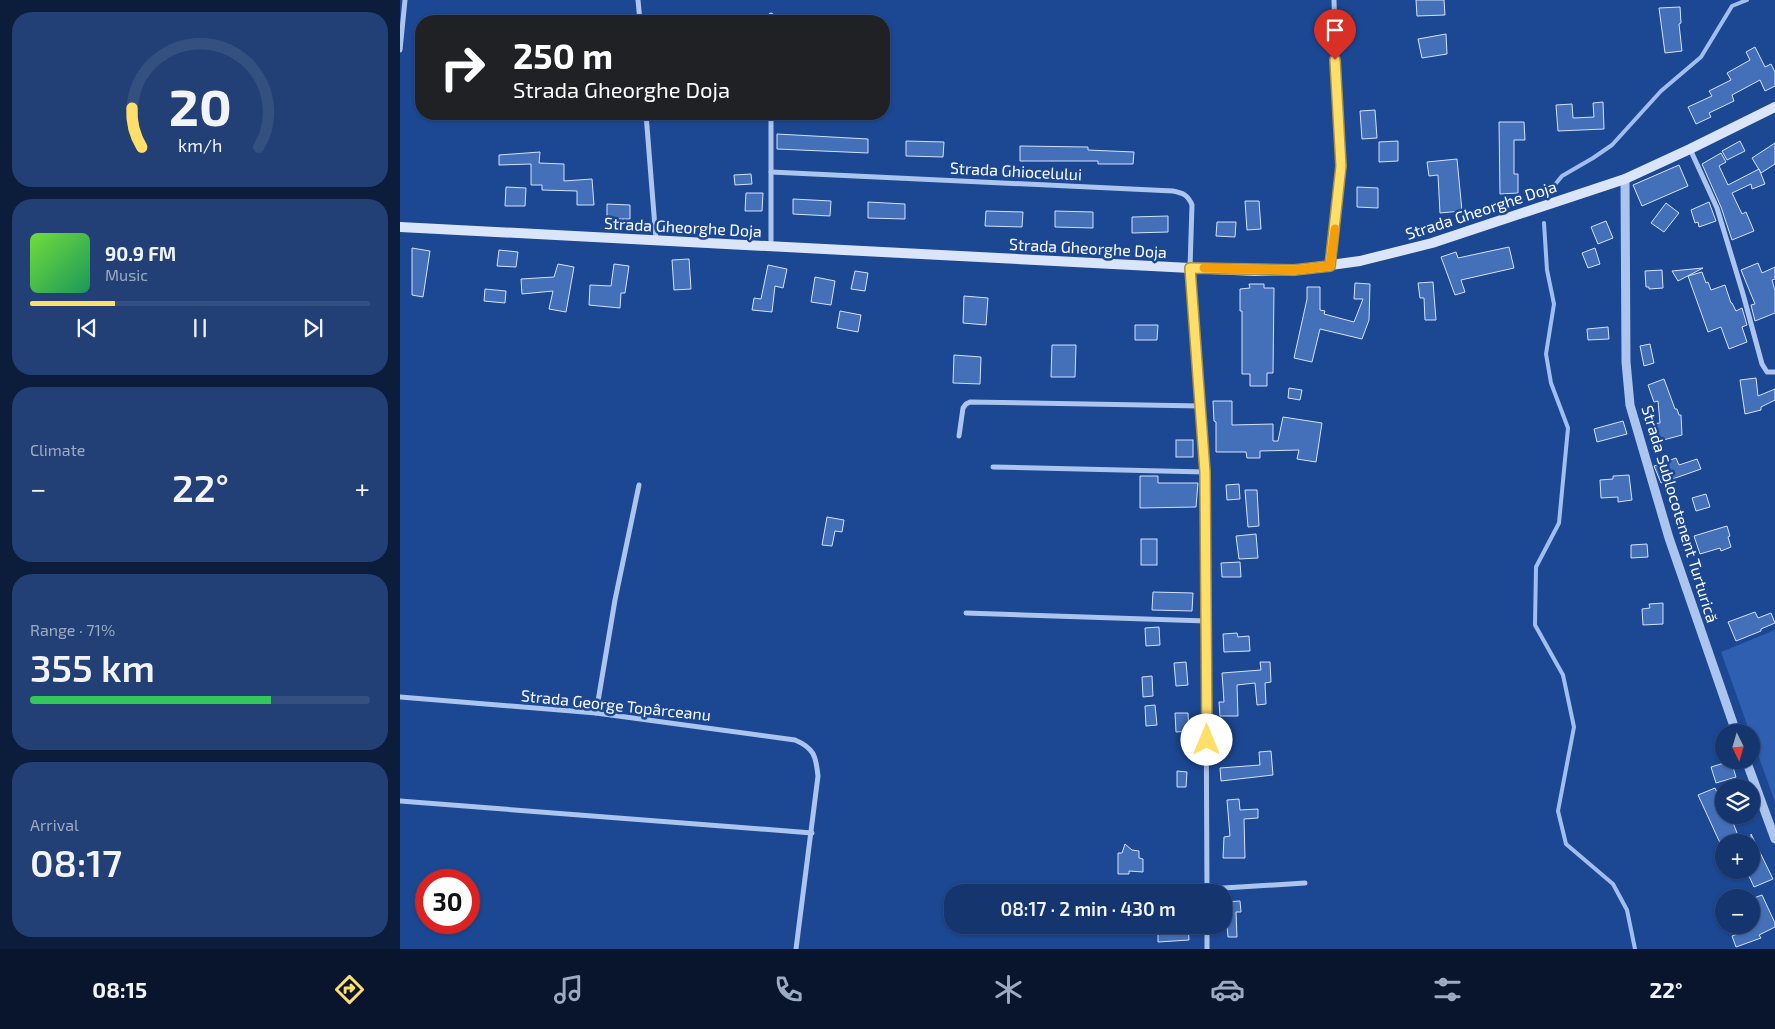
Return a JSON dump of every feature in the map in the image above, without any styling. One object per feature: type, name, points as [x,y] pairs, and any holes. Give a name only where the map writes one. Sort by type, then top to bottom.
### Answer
[{"type":"main road","name":"Strada Gheorghe Doja","points":[[400,227],[1190,268],[1294,270],[1330,266],[1386,255],[1432,243],[1624,179],[1775,107]]},
{"type":"street","points":[[400,50],[405,0]]},
{"type":"street","points":[[638,0],[639,15]]},
{"type":"street","points":[[1330,266],[1341,166],[1336,112],[1334,0]]},
{"type":"street","points":[[646,120],[656,240]]},
{"type":"street","points":[[771,120],[771,246]]},
{"type":"street","points":[[1690,149],[1716,208],[1762,364],[1767,372],[1775,372]]},
{"type":"street","name":"Strada Ghiocelului","points":[[770,172],[1186,194],[1190,198],[1192,205],[1190,268]]},
{"type":"street","name":"Strada Sublocotenent Turturică","points":[[1624,179],[1626,362],[1630,405],[1669,538],[1733,724]]},
{"type":"street","points":[[1190,268],[1205,472],[1207,884]]},
{"type":"street","points":[[959,436],[963,408],[970,402],[1201,406]]},
{"type":"street","points":[[994,467],[1205,472]]},
{"type":"street","points":[[596,713],[615,600],[638,485]]},
{"type":"street","points":[[966,613],[1206,621]]},
{"type":"street","name":"Strada George Topârceanu","points":[[400,697],[596,713],[795,740],[808,745],[817,762],[818,776],[812,833]]},
{"type":"street","points":[[1749,769],[1775,839]]},
{"type":"street","points":[[400,801],[812,833],[796,949]]},
{"type":"street","points":[[1232,889],[1305,882]]},
{"type":"street","points":[[1207,934],[1207,949]]},
{"type":"shaded area","points":[[1775,630],[1775,802],[1760,760],[1760,724],[1747,724],[1721,652]]},
{"type":"building","points":[[1416,0],[1444,0],[1445,15],[1417,16]]},
{"type":"building","points":[[1680,7],[1681,23],[1679,24],[1682,51],[1665,53],[1659,8]]},
{"type":"building","points":[[1446,34],[1447,54],[1422,58],[1418,39]]},
{"type":"building","points":[[1755,47],[1765,67],[1771,64],[1775,72],[1775,86],[1765,91],[1760,80],[1732,95],[1734,101],[1709,113],[1711,117],[1696,124],[1688,107],[1712,96],[1709,91],[1731,80],[1727,73],[1750,60],[1746,52]]},
{"type":"building","points":[[1603,102],[1604,129],[1558,131],[1556,105],[1572,104],[1573,118],[1594,117],[1593,103]]},
{"type":"building","points":[[1375,110],[1377,138],[1362,139],[1360,111]]},
{"type":"building","points":[[1499,122],[1524,122],[1525,140],[1514,140],[1514,174],[1518,174],[1518,193],[1500,194]]},
{"type":"building","points":[[777,134],[868,139],[868,153],[777,149]]},
{"type":"building","points":[[906,141],[944,142],[943,157],[906,156]]},
{"type":"building","points":[[1398,141],[1398,161],[1379,162],[1379,142]]},
{"type":"building","points":[[1740,141],[1745,151],[1727,160],[1722,151]]},
{"type":"building","points":[[1775,143],[1775,164],[1761,173],[1752,158]]},
{"type":"building","points":[[1020,146],[1088,147],[1088,150],[1134,152],[1133,164],[1098,164],[1098,161],[1020,161]]},
{"type":"building","points":[[540,152],[539,163],[564,164],[564,181],[592,179],[594,205],[577,205],[577,191],[542,190],[542,185],[531,185],[531,164],[499,165],[499,155]]},
{"type":"building","points":[[1721,153],[1726,162],[1719,166],[1728,185],[1759,169],[1765,184],[1752,189],[1751,184],[1732,193],[1742,214],[1746,212],[1754,231],[1732,240],[1721,207],[1702,164]]},
{"type":"building","points":[[1457,159],[1462,211],[1440,213],[1438,175],[1429,176],[1427,162]]},
{"type":"building","points":[[1679,165],[1688,186],[1642,206],[1633,185]]},
{"type":"building","points":[[751,174],[752,184],[735,185],[734,175]]},
{"type":"building","points":[[506,187],[526,188],[525,206],[505,206]]},
{"type":"building","points":[[1357,187],[1378,188],[1378,208],[1357,207]]},
{"type":"building","points":[[746,193],[763,193],[762,211],[745,211]]},
{"type":"building","points":[[793,199],[831,201],[830,216],[793,214]]},
{"type":"building","points":[[1245,201],[1259,201],[1261,229],[1247,230]]},
{"type":"building","points":[[868,202],[905,204],[905,219],[868,218]]},
{"type":"building","points":[[1709,202],[1716,221],[1699,227],[1698,222],[1695,223],[1691,210]]},
{"type":"building","points":[[1666,203],[1679,213],[1664,232],[1651,223]]},
{"type":"building","points":[[607,204],[630,205],[630,219],[607,219]]},
{"type":"building","points":[[986,211],[1023,212],[1022,227],[985,226]]},
{"type":"building","points":[[1055,211],[1093,212],[1093,228],[1055,227]]},
{"type":"building","points":[[1168,216],[1168,232],[1132,233],[1132,217]]},
{"type":"building","points":[[1606,221],[1613,238],[1598,244],[1591,227]]},
{"type":"building","points":[[1217,222],[1236,222],[1235,237],[1216,236]]},
{"type":"building","points":[[1509,247],[1514,268],[1461,280],[1465,292],[1455,295],[1441,257],[1456,252],[1458,258]]},
{"type":"building","points":[[412,248],[430,251],[423,297],[412,295]]},
{"type":"building","points":[[1595,248],[1600,264],[1588,268],[1582,253]]},
{"type":"building","points":[[499,250],[518,252],[516,267],[497,266]]},
{"type":"building","points":[[689,259],[691,289],[674,290],[672,260]]},
{"type":"building","points":[[1758,263],[1762,273],[1775,267],[1775,279],[1772,280],[1775,291],[1775,313],[1755,321],[1751,305],[1755,304],[1741,270]]},
{"type":"building","points":[[558,264],[574,267],[566,312],[549,309],[553,291],[522,294],[521,279],[554,277]]},
{"type":"building","points":[[614,264],[629,266],[625,293],[621,293],[620,308],[589,305],[590,285],[611,286]]},
{"type":"building","points":[[768,265],[787,269],[783,288],[775,286],[772,312],[752,310],[754,298],[761,299]]},
{"type":"building","points":[[1703,268],[1678,281],[1672,271]]},
{"type":"building","points":[[1662,270],[1663,288],[1649,289],[1649,287],[1646,287],[1645,271]]},
{"type":"building","points":[[855,271],[868,273],[865,291],[851,289]]},
{"type":"building","points":[[1702,272],[1711,290],[1725,285],[1736,311],[1742,308],[1747,325],[1742,327],[1747,342],[1729,349],[1721,327],[1708,332],[1688,276]]},
{"type":"building","points":[[815,277],[835,281],[831,305],[811,302]]},
{"type":"building","points":[[1433,282],[1436,320],[1425,320],[1424,298],[1420,298],[1418,283]]},
{"type":"building","points":[[1355,283],[1370,284],[1369,320],[1362,339],[1320,329],[1312,362],[1294,358],[1307,299],[1307,287],[1320,287],[1320,310],[1325,311],[1324,314],[1354,322],[1363,299],[1354,299]]},
{"type":"building","points":[[1249,284],[1264,284],[1264,288],[1274,288],[1273,373],[1267,373],[1267,386],[1250,386],[1250,374],[1242,374],[1240,289],[1250,288]]},
{"type":"building","points":[[485,289],[506,291],[505,303],[484,301]]},
{"type":"building","points":[[964,296],[988,298],[986,325],[963,323]]},
{"type":"building","points":[[840,311],[861,315],[858,332],[837,328]]},
{"type":"building","points":[[1135,325],[1158,325],[1157,340],[1135,340]]},
{"type":"building","points":[[1608,327],[1609,339],[1588,340],[1587,329]]},
{"type":"building","points":[[1650,344],[1654,363],[1644,366],[1640,346]]},
{"type":"building","points":[[1052,345],[1076,345],[1075,377],[1051,377]]},
{"type":"building","points":[[954,355],[981,357],[980,384],[953,383]]},
{"type":"building","points":[[1756,378],[1758,396],[1775,389],[1775,400],[1761,407],[1761,410],[1745,414],[1740,380]]},
{"type":"building","points":[[1664,379],[1675,409],[1681,415],[1682,435],[1652,443],[1650,424],[1660,423],[1658,401],[1654,402],[1648,385]]},
{"type":"building","points":[[1289,388],[1302,390],[1300,400],[1288,398]]},
{"type":"building","points":[[1213,401],[1232,401],[1232,425],[1273,424],[1273,441],[1278,441],[1283,417],[1322,423],[1316,462],[1297,459],[1299,450],[1260,451],[1260,458],[1247,458],[1246,452],[1216,452],[1216,422],[1214,421]]},
{"type":"building","points":[[1623,421],[1627,434],[1597,442],[1594,429]]},
{"type":"building","points":[[1176,440],[1193,440],[1193,457],[1176,457]]},
{"type":"building","points":[[1676,458],[1679,465],[1697,459],[1701,469],[1661,483],[1654,466]]},
{"type":"building","points":[[1629,475],[1632,500],[1618,502],[1618,497],[1601,498],[1600,480],[1613,479],[1613,476]]},
{"type":"building","points":[[1140,476],[1158,476],[1158,483],[1198,483],[1196,507],[1140,508]]},
{"type":"building","points":[[1239,484],[1240,499],[1227,500],[1226,485]]},
{"type":"building","points":[[1245,490],[1257,490],[1259,526],[1248,527]]},
{"type":"building","points":[[1706,494],[1710,507],[1696,511],[1692,498]]},
{"type":"building","points":[[827,517],[844,520],[842,532],[835,531],[832,546],[822,545]]},
{"type":"building","points":[[1727,526],[1731,547],[1721,551],[1720,548],[1700,554],[1694,536]]},
{"type":"building","points":[[1256,534],[1258,558],[1239,559],[1236,536]]},
{"type":"building","points":[[1141,539],[1157,539],[1157,565],[1141,565]]},
{"type":"building","points":[[1647,544],[1648,557],[1631,558],[1631,545]]},
{"type":"building","points":[[1240,562],[1241,577],[1222,577],[1221,563]]},
{"type":"building","points":[[1153,592],[1193,593],[1192,611],[1152,610]]},
{"type":"building","points":[[1663,603],[1663,624],[1643,625],[1642,609],[1650,608],[1649,604]]},
{"type":"building","points":[[1755,612],[1758,618],[1771,613],[1775,623],[1736,641],[1728,622]]},
{"type":"building","points":[[1159,627],[1160,645],[1146,646],[1145,628]]},
{"type":"building","points":[[1237,633],[1238,637],[1249,636],[1250,651],[1224,652],[1223,634]]},
{"type":"building","points":[[1186,662],[1188,685],[1176,686],[1174,663]]},
{"type":"building","points":[[1260,662],[1270,662],[1271,682],[1265,683],[1266,704],[1257,705],[1255,683],[1237,685],[1238,716],[1220,716],[1219,702],[1224,702],[1222,673],[1261,670]]},
{"type":"building","points":[[1152,676],[1153,696],[1143,697],[1142,677]]},
{"type":"building","points":[[1155,705],[1157,725],[1146,726],[1145,706]]},
{"type":"building","points":[[1175,713],[1188,713],[1189,731],[1176,732]]},
{"type":"building","points":[[1271,751],[1273,775],[1221,781],[1220,768],[1260,765],[1259,752]]},
{"type":"building","points":[[1715,766],[1715,769],[1734,769],[1736,777],[1715,780],[1711,767]]},
{"type":"building","points":[[1177,771],[1187,772],[1186,787],[1177,787]]},
{"type":"building","points":[[1715,788],[1715,824],[1734,824],[1737,834],[1716,834],[1698,795]]},
{"type":"building","points":[[1239,799],[1240,810],[1258,809],[1258,818],[1244,819],[1245,858],[1223,858],[1224,837],[1230,836],[1227,800]]},
{"type":"building","points":[[1125,844],[1132,850],[1139,851],[1139,858],[1143,859],[1143,872],[1129,871],[1129,874],[1118,874],[1118,853],[1122,853]]},
{"type":"building","points":[[1760,852],[1773,879],[1754,887],[1750,879],[1760,879]]},
{"type":"building","points":[[1762,895],[1775,923],[1775,927],[1759,935],[1761,938],[1736,947],[1732,936],[1737,934],[1760,934],[1760,896]]},
{"type":"building","points":[[1240,901],[1241,912],[1236,912],[1237,937],[1228,937],[1228,934],[1232,934],[1232,902]]},
{"type":"building","points":[[1158,934],[1189,934],[1189,940],[1158,942]]},
{"type":"waterway","points":[[1548,193],[1562,176],[1612,145],[1661,91],[1701,57],[1732,6],[1747,0]]},
{"type":"waterway","points":[[1544,223],[1547,270],[1554,304],[1546,354],[1551,383],[1568,428],[1559,523],[1536,567],[1535,625],[1563,675],[1574,727],[1558,811],[1566,844],[1613,884],[1627,910],[1635,949]]},
{"type":"slow traffic","points":[[1204,268],[1255,271],[1294,270],[1330,266],[1335,229]]},
{"type":"route","points":[[1207,740],[1205,472],[1190,268],[1255,271],[1294,270],[1330,266],[1341,166],[1336,112],[1335,60]]}]
